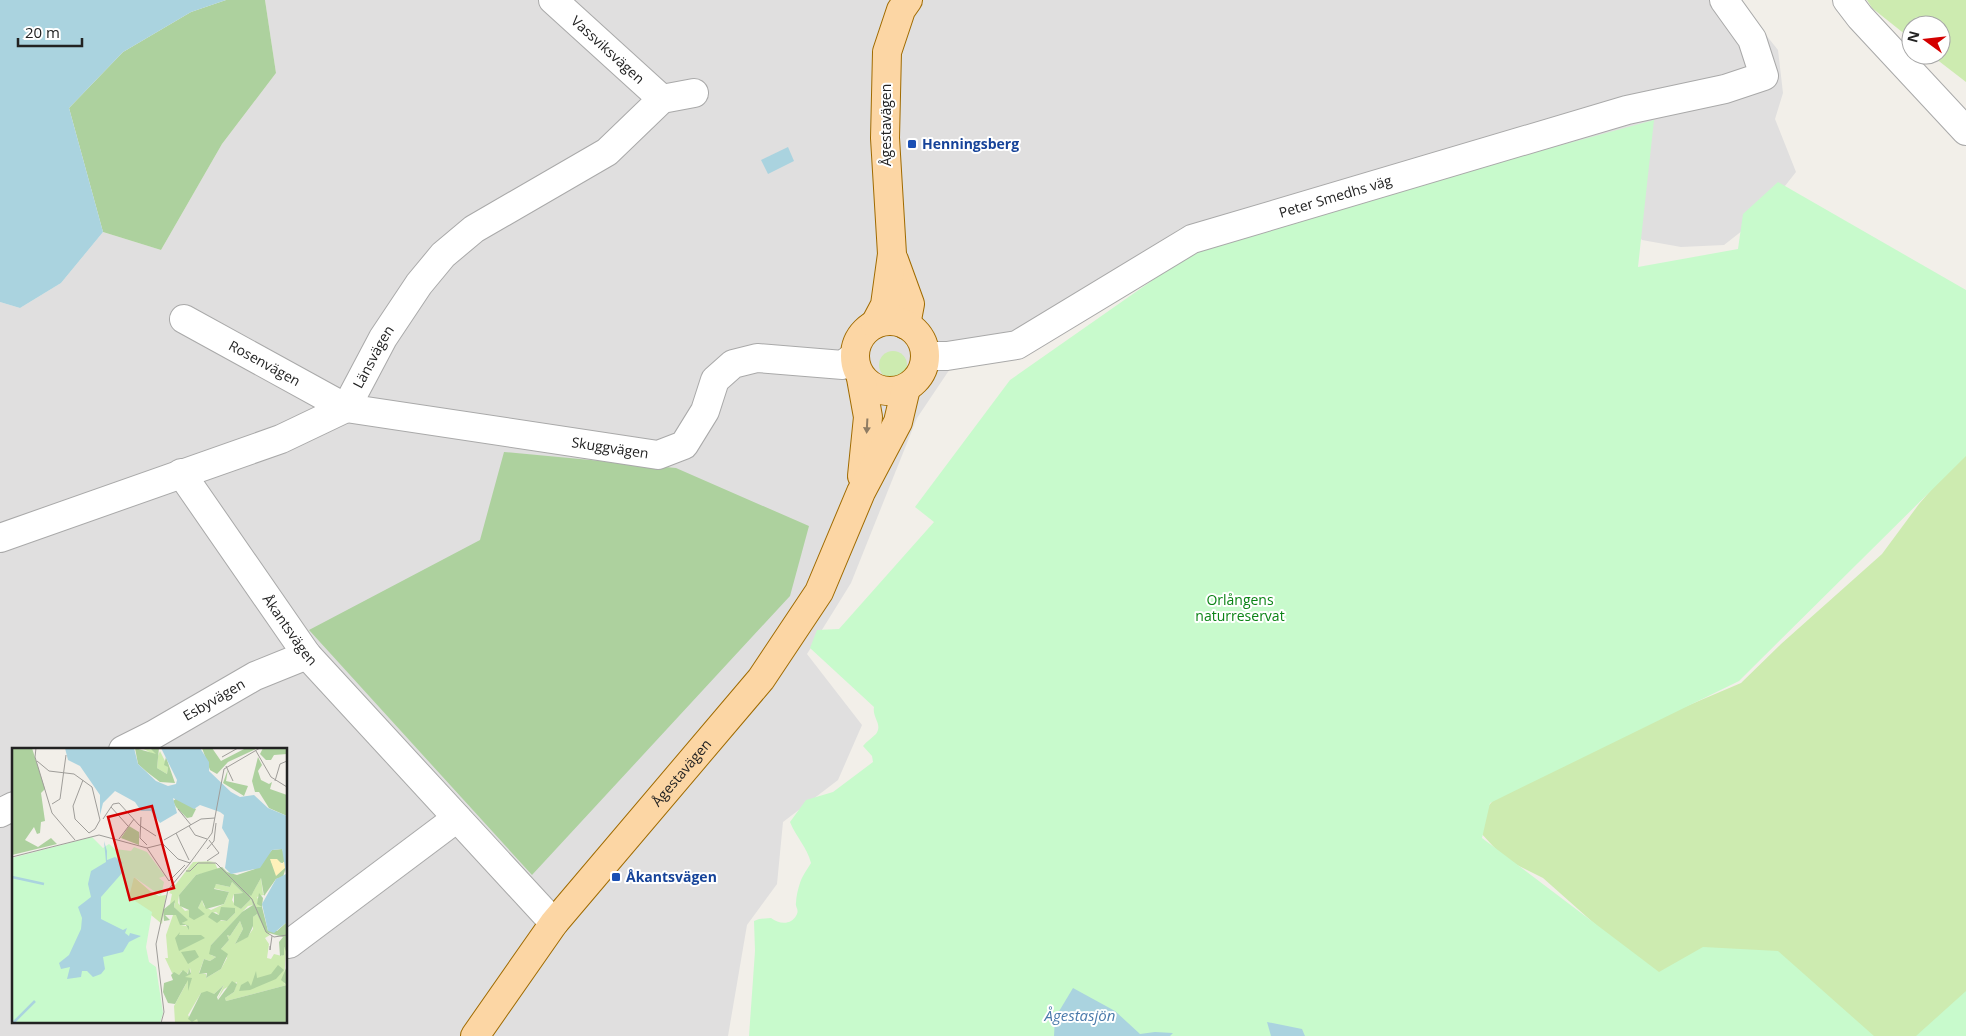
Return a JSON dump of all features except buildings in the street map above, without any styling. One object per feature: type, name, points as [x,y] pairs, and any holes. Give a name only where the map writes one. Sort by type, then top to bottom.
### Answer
[{"type":"main road","name":"Ågestavägen","points":[[875,324],[885,305],[892,254],[885,138],[887,52],[902,10],[908,0]]},
{"type":"main road","name":"Ågestavägen","points":[[892,254],[910,304],[906,325]]},
{"type":"main road","points":[[885,321],[896,321],[906,325],[920,337],[926,356],[917,380],[906,388],[898,392],[876,389],[858,367],[859,339],[866,330],[875,324],[885,321]]},
{"type":"main road","name":"Ågestavägen","points":[[858,367],[868,417],[861,492]]},
{"type":"main road","name":"Ågestavägen","points":[[475,1036],[554,923],[761,679],[819,592],[861,492],[898,422],[906,388]]},
{"type":"street","name":"Vassviksvägen","points":[[553,0],[662,99]]},
{"type":"street","name":"Peter Smedhs väg","points":[[926,356],[947,356],[1017,345],[1030,339],[1192,239],[1627,110],[1725,89],[1764,76],[1752,39],[1724,0]]},
{"type":"street","points":[[1847,0],[1860,17],[1966,131]]},
{"type":"street","points":[[662,99],[694,93]]},
{"type":"street","name":"Länsvägen","points":[[346,408],[393,323],[418,284],[443,255],[474,229],[607,152],[662,99]]},
{"type":"street","name":"Rosenvägen","points":[[184,319],[346,408]]},
{"type":"street","name":"Skuggvägen","points":[[346,408],[658,455],[684,445],[705,411],[715,380],[733,364],[758,358],[858,367]]},
{"type":"street","points":[[0,538],[281,439],[346,408]]},
{"type":"street","name":"Åkantsvägen","points":[[181,473],[307,655],[554,923]]},
{"type":"street","name":"Esbyvägen","points":[[126,748],[153,735],[255,676],[307,655]]},
{"type":"street","points":[[0,813],[12,807]]},
{"type":"street","points":[[289,944],[457,818]]},
{"type":"shaded area","points":[[265,0],[1738,0],[1778,50],[1783,93],[1775,119],[1796,172],[1761,216],[1724,245],[1681,247],[1642,240],[1629,225],[1632,163],[1497,139],[1287,204],[1181,228],[1009,341],[962,351],[917,418],[851,583],[807,654],[862,725],[838,780],[783,822],[777,884],[747,925],[728,1036],[0,1036],[0,302],[20,308],[61,283],[103,232],[161,250],[222,144],[276,73]]},
{"type":"green space","points":[[226,0],[265,0],[276,73],[222,144],[161,250],[103,232],[69,108],[123,52],[191,12]]},
{"type":"green space","points":[[1867,0],[1966,0],[1966,82],[1944,65],[1951,65],[1951,15],[1901,15],[1901,31],[1872,8]]},
{"type":"green space","name":"Orlångens naturreservat","points":[[1654,120],[1638,267],[1738,249],[1743,214],[1778,182],[1966,290],[1966,456],[1739,681],[1490,803],[1482,838],[1659,972],[1703,947],[1778,951],[1874,1036],[749,1036],[755,951],[754,921],[771,918],[778,922],[786,923],[795,918],[799,885],[811,863],[790,822],[806,800],[833,792],[873,762],[872,756],[863,746],[878,730],[874,707],[810,648],[817,630],[839,629],[934,522],[915,507],[1010,380],[1210,240]]},
{"type":"green space","points":[[893,351],[903,355],[907,365],[903,375],[893,379],[883,375],[879,365],[883,355]]},
{"type":"green space","points":[[1966,450],[1966,1036],[1696,1036],[1596,925],[1543,878],[1505,859],[1479,831],[1482,814],[1508,782],[1741,683],[1781,644],[1882,554],[1919,504]]},
{"type":"green space","points":[[504,452],[676,468],[809,526],[790,596],[532,875],[309,630],[480,540]]},
{"type":"green space","points":[[1966,991],[1966,1036],[1916,1036]]},
{"type":"water","points":[[0,0],[226,0],[191,12],[123,52],[69,108],[103,232],[61,283],[20,308],[0,302]]},
{"type":"water","points":[[788,147],[794,161],[768,174],[761,160]]},
{"type":"water","name":"Ågestasjön","points":[[1073,988],[1115,1011],[1140,1034],[1155,1032],[1173,1033],[1170,1036],[1054,1036],[1055,1018]]},
{"type":"water","points":[[1267,1022],[1302,1029],[1305,1036],[1271,1036]]},
{"type":"place","name":"Henningsberg","points":[[912,144]]},
{"type":"place","name":"Åkantsvägen","points":[[616,877]]}]
